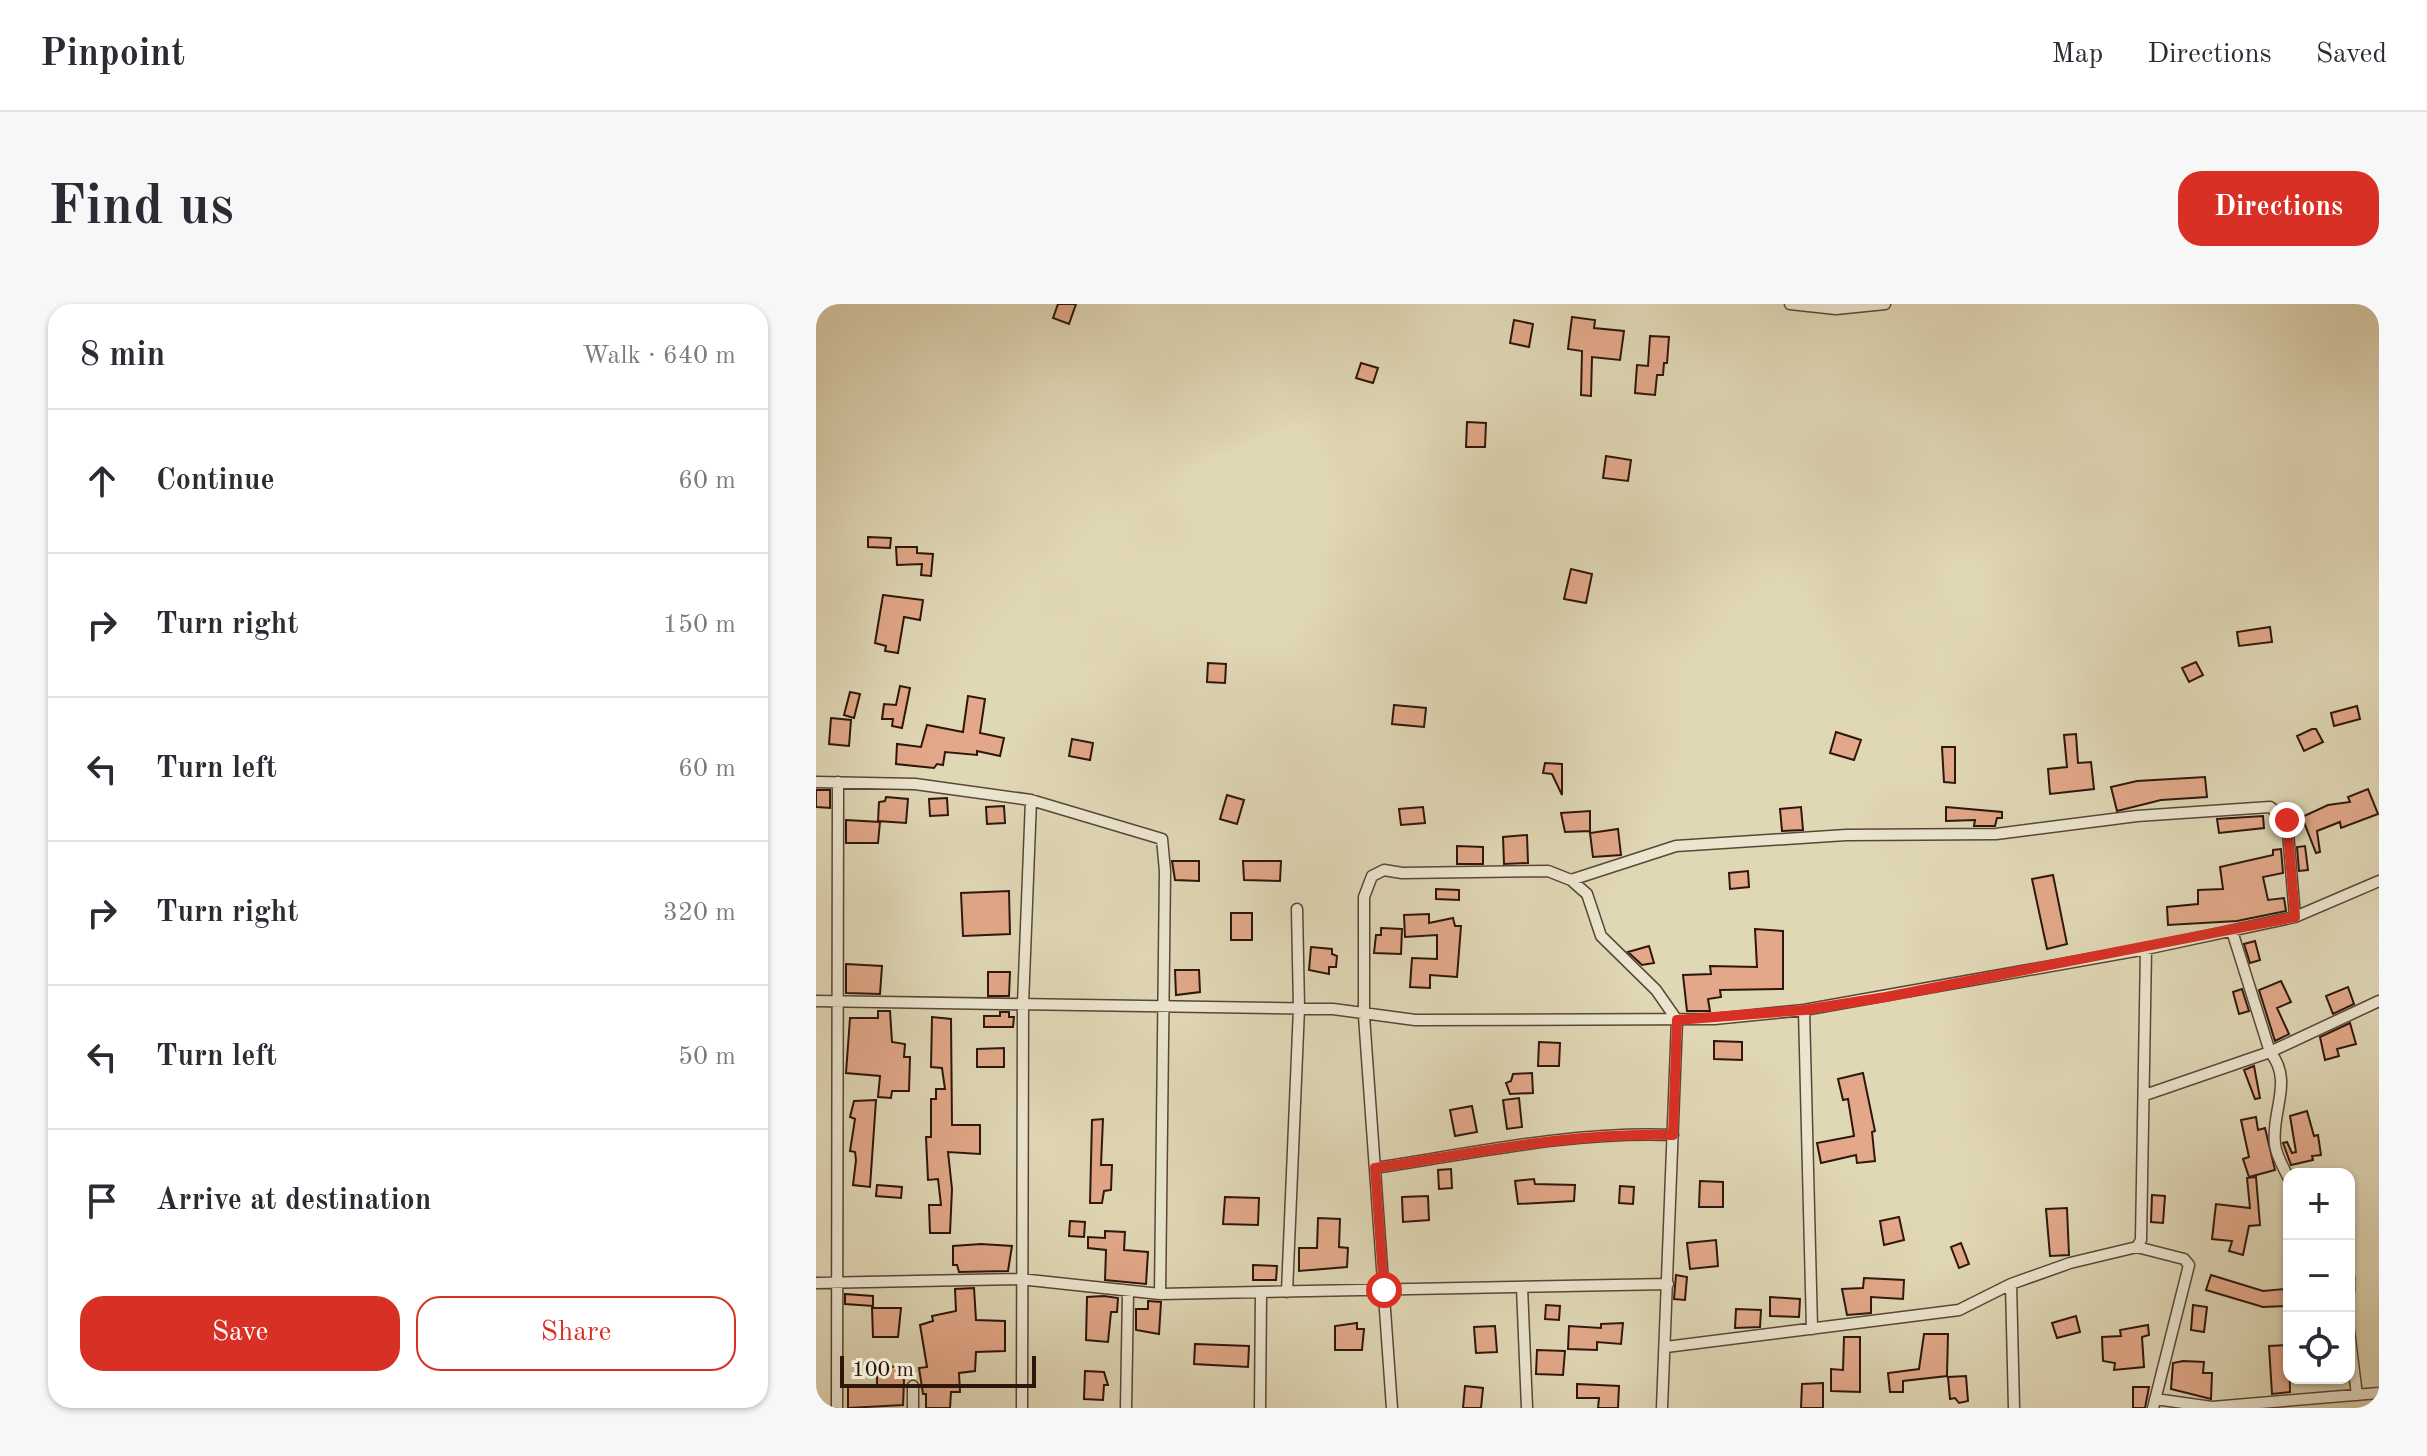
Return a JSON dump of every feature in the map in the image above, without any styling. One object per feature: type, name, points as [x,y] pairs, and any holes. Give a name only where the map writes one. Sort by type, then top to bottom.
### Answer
[{"type":"street","points":[[1790,304],[1836,309],[1885,304]]},
{"type":"street","points":[[816,782],[915,784],[1031,800],[1162,839],[1164,1006],[1160,1294]]},
{"type":"street","points":[[837,1408],[838,782]]},
{"type":"street","points":[[1022,1408],[1023,1004],[1031,800]]},
{"type":"street","points":[[1571,880],[1676,846],[1846,835],[1996,834],[2137,816],[2270,807],[2287,820],[2295,917]]},
{"type":"street","points":[[1392,1408],[1364,1016],[1364,897],[1372,876],[1384,870],[1402,873],[1548,871],[1571,880],[1587,894],[1601,936],[1656,990],[1677,1020],[1662,1408]]},
{"type":"street","points":[[816,1001],[1333,1009],[1364,1016],[1415,1020],[1677,1020],[1804,1010],[2146,949],[2295,917],[2379,881]]},
{"type":"street","points":[[1287,1292],[1299,1008],[1297,909]]},
{"type":"street","points":[[2232,931],[2270,1052],[2279,1063],[2282,1082],[2275,1145],[2284,1168]]},
{"type":"street","points":[[2137,1247],[2141,1240],[2146,949]]},
{"type":"street","points":[[2145,1095],[2270,1052],[2379,1001]]},
{"type":"street","points":[[1804,1010],[1812,1329]]},
{"type":"street","points":[[1375,1168],[1526,1141],[1636,1134],[1673,1135]]},
{"type":"street","points":[[1666,1347],[1959,1310],[2011,1284],[2070,1263],[2137,1247],[2184,1259],[2189,1265],[2154,1403],[2212,1407],[2309,1404],[2379,1393]]},
{"type":"street","points":[[816,1283],[1020,1279],[1128,1293],[1160,1294],[1668,1284]]},
{"type":"street","points":[[2011,1284],[2014,1408]]},
{"type":"street","points":[[1522,1287],[1527,1408]]},
{"type":"street","points":[[1126,1408],[1128,1293]]},
{"type":"street","points":[[1260,1408],[1261,1293]]},
{"type":"street","points":[[2355,1379],[2357,1395]]},
{"type":"street","points":[[913,1386],[913,1408]]},
{"type":"building","points":[[1058,304],[1076,304],[1069,324],[1053,318]]},
{"type":"building","points":[[1572,317],[1595,320],[1594,328],[1624,331],[1620,360],[1592,357],[1591,396],[1581,395],[1582,351],[1568,349]]},
{"type":"building","points":[[1514,320],[1533,324],[1529,347],[1510,343]]},
{"type":"building","points":[[1650,336],[1669,337],[1667,363],[1664,363],[1663,375],[1657,375],[1655,395],[1635,393],[1637,365],[1648,366]]},
{"type":"building","points":[[1361,363],[1378,368],[1373,383],[1356,378]]},
{"type":"building","points":[[1467,422],[1486,423],[1485,447],[1466,447]]},
{"type":"building","points":[[1606,456],[1631,460],[1628,481],[1603,478]]},
{"type":"building","points":[[868,537],[891,538],[890,548],[868,547]]},
{"type":"building","points":[[896,547],[917,547],[917,553],[933,554],[931,576],[921,575],[922,564],[897,565]]},
{"type":"building","points":[[1571,569],[1592,574],[1586,603],[1564,599]]},
{"type":"building","points":[[883,595],[923,600],[920,620],[904,617],[898,653],[885,651],[886,646],[875,643]]},
{"type":"building","points":[[2270,627],[2272,642],[2239,646],[2237,632]]},
{"type":"building","points":[[2196,662],[2203,675],[2189,682],[2182,668]]},
{"type":"building","points":[[1208,663],[1226,664],[1225,683],[1207,682]]},
{"type":"building","points":[[900,686],[910,688],[902,728],[892,726],[893,719],[882,719],[884,704],[896,705]]},
{"type":"building","points":[[850,692],[860,694],[854,718],[844,715]]},
{"type":"building","points":[[968,696],[985,699],[980,733],[1004,738],[1000,756],[977,751],[977,755],[945,752],[943,765],[937,764],[934,768],[896,764],[897,744],[921,747],[927,725],[963,732]]},
{"type":"building","points":[[1394,705],[1426,708],[1424,727],[1392,724]]},
{"type":"building","points":[[2357,706],[2360,719],[2334,726],[2331,713]]},
{"type":"building","points":[[831,718],[851,720],[849,746],[829,744]]},
{"type":"building","points":[[2316,729],[2323,742],[2304,751],[2297,736]]},
{"type":"building","points":[[1836,732],[1861,740],[1854,760],[1830,753]]},
{"type":"building","points":[[2076,734],[2078,763],[2091,762],[2094,789],[2050,794],[2048,769],[2067,767],[2064,735]]},
{"type":"building","points":[[1072,739],[1093,743],[1090,760],[1069,756]]},
{"type":"building","points":[[1942,747],[1955,747],[1955,783],[1944,782]]},
{"type":"building","points":[[1545,763],[1562,764],[1562,795],[1552,774],[1543,773]]},
{"type":"building","points":[[2205,777],[2207,797],[2161,800],[2117,811],[2111,787],[2137,781]]},
{"type":"building","points":[[2368,789],[2378,814],[2341,828],[2340,822],[2317,831],[2320,852],[2316,853],[2302,817],[2328,805],[2350,802],[2348,797]]},
{"type":"building","points":[[816,790],[830,790],[830,808],[816,807]]},
{"type":"building","points":[[1227,795],[1244,800],[1237,824],[1220,819]]},
{"type":"building","points":[[886,797],[908,799],[906,823],[878,821],[879,802],[885,801]]},
{"type":"building","points":[[947,798],[948,815],[930,816],[929,799]]},
{"type":"building","points":[[1004,806],[1005,823],[987,824],[986,807]]},
{"type":"building","points":[[1423,807],[1425,823],[1401,825],[1399,809]]},
{"type":"building","points":[[1801,807],[1803,830],[1782,831],[1780,809]]},
{"type":"building","points":[[1946,807],[2002,812],[2002,818],[1997,818],[1995,826],[1974,826],[1975,820],[1946,821]]},
{"type":"building","points":[[1590,811],[1590,831],[1565,832],[1561,813]]},
{"type":"building","points":[[2263,816],[2264,828],[2219,833],[2217,819]]},
{"type":"building","points":[[846,820],[880,822],[878,843],[846,843]]},
{"type":"building","points":[[1618,829],[1621,855],[1593,857],[1590,833]]},
{"type":"building","points":[[1527,835],[1528,863],[1504,864],[1503,837]]},
{"type":"building","points":[[1457,846],[1483,847],[1483,864],[1457,864]]},
{"type":"building","points":[[2305,846],[2308,870],[2299,871],[2297,847]]},
{"type":"building","points":[[2281,849],[2283,873],[2263,877],[2268,900],[2284,898],[2286,911],[2237,921],[2168,925],[2167,907],[2198,904],[2198,890],[2223,889],[2220,867],[2273,855],[2273,850]]},
{"type":"building","points":[[1172,861],[1199,861],[1199,881],[1175,880]]},
{"type":"building","points":[[1243,861],[1281,861],[1280,881],[1244,880]]},
{"type":"building","points":[[1748,871],[1749,887],[1730,889],[1729,873]]},
{"type":"building","points":[[2053,875],[2067,944],[2047,949],[2032,879]]},
{"type":"building","points":[[1436,889],[1459,890],[1459,900],[1436,899]]},
{"type":"building","points":[[1009,891],[1010,934],[963,936],[961,893]]},
{"type":"building","points":[[1231,913],[1252,913],[1252,940],[1231,940]]},
{"type":"building","points":[[1429,914],[1429,923],[1453,918],[1455,926],[1461,926],[1457,977],[1430,975],[1430,988],[1410,987],[1412,958],[1437,959],[1437,935],[1405,937],[1404,915]]},
{"type":"building","points":[[1381,928],[1402,929],[1401,954],[1374,953],[1376,935],[1381,935]]},
{"type":"building","points":[[1755,929],[1783,931],[1783,989],[1720,990],[1721,997],[1708,999],[1710,1011],[1687,1011],[1683,975],[1711,974],[1710,966],[1757,967]]},
{"type":"building","points":[[2255,941],[2260,960],[2250,963],[2244,944]]},
{"type":"building","points":[[1649,946],[1654,963],[1642,965],[1628,952]]},
{"type":"building","points":[[1311,947],[1332,949],[1332,954],[1337,956],[1336,967],[1329,967],[1329,974],[1309,970]]},
{"type":"building","points":[[846,964],[882,966],[880,994],[846,993]]},
{"type":"building","points":[[1175,970],[1199,970],[1200,992],[1176,995]]},
{"type":"building","points":[[988,972],[1010,972],[1009,996],[988,996]]},
{"type":"building","points":[[2281,981],[2291,1002],[2277,1008],[2289,1034],[2275,1041],[2259,990]]},
{"type":"building","points":[[2348,987],[2354,1004],[2333,1014],[2326,996]]},
{"type":"building","points":[[2242,989],[2249,1011],[2239,1014],[2233,992]]},
{"type":"building","points":[[878,1011],[890,1011],[892,1042],[905,1044],[904,1057],[910,1057],[909,1091],[892,1091],[891,1098],[878,1097],[880,1076],[846,1073],[850,1018],[878,1018]]},
{"type":"building","points":[[1000,1012],[1009,1012],[1009,1017],[1014,1017],[1013,1027],[984,1027],[984,1016],[1000,1016]]},
{"type":"building","points":[[932,1017],[951,1019],[952,1125],[980,1125],[980,1154],[948,1152],[952,1189],[950,1233],[930,1233],[929,1205],[941,1205],[938,1179],[928,1180],[926,1137],[931,1137],[931,1099],[936,1099],[936,1089],[945,1089],[942,1068],[931,1067]]},
{"type":"building","points":[[2350,1023],[2356,1044],[2337,1049],[2339,1056],[2325,1060],[2320,1037]]},
{"type":"building","points":[[1714,1041],[1742,1042],[1742,1060],[1714,1059]]},
{"type":"building","points":[[1539,1042],[1560,1043],[1559,1066],[1538,1066]]},
{"type":"building","points":[[1004,1048],[1004,1067],[977,1067],[977,1049]]},
{"type":"building","points":[[2254,1066],[2260,1098],[2255,1099],[2244,1070]]},
{"type":"building","points":[[1532,1073],[1533,1093],[1510,1094],[1506,1083],[1511,1081],[1513,1074]]},
{"type":"building","points":[[1863,1073],[1875,1131],[1872,1132],[1875,1161],[1857,1163],[1856,1155],[1821,1163],[1817,1143],[1854,1136],[1848,1099],[1843,1100],[1838,1079]]},
{"type":"building","points":[[1519,1098],[1522,1127],[1507,1129],[1503,1100]]},
{"type":"building","points":[[876,1100],[870,1187],[853,1185],[856,1160],[855,1152],[850,1151],[855,1119],[850,1117],[854,1101]]},
{"type":"building","points":[[1472,1106],[1477,1132],[1455,1136],[1450,1110]]},
{"type":"building","points":[[2307,1111],[2314,1136],[2318,1135],[2321,1155],[2291,1165],[2283,1143],[2287,1142],[2292,1153],[2296,1152],[2290,1116]]},
{"type":"building","points":[[2256,1117],[2258,1130],[2265,1128],[2275,1170],[2249,1177],[2243,1159],[2249,1157],[2241,1120]]},
{"type":"building","points":[[1103,1119],[1101,1165],[1112,1165],[1111,1190],[1104,1191],[1102,1203],[1090,1203],[1092,1120]]},
{"type":"building","points":[[1451,1169],[1452,1188],[1439,1189],[1438,1170]]},
{"type":"building","points":[[2256,1177],[2260,1225],[2249,1226],[2243,1255],[2229,1251],[2232,1241],[2212,1239],[2216,1204],[2250,1208],[2247,1178]]},
{"type":"building","points":[[1534,1179],[1535,1184],[1575,1185],[1574,1201],[1518,1204],[1515,1181]]},
{"type":"building","points":[[1700,1181],[1723,1182],[1723,1207],[1699,1207]]},
{"type":"building","points":[[877,1185],[902,1187],[901,1198],[876,1196]]},
{"type":"building","points":[[1620,1186],[1634,1187],[1633,1204],[1619,1203]]},
{"type":"building","points":[[2152,1195],[2165,1196],[2163,1223],[2151,1222]]},
{"type":"building","points":[[1428,1196],[1429,1220],[1403,1222],[1402,1197]]},
{"type":"building","points":[[1225,1197],[1259,1198],[1258,1225],[1223,1224]]},
{"type":"building","points":[[2067,1208],[2069,1255],[2050,1256],[2046,1209]]},
{"type":"building","points":[[1899,1217],[1904,1240],[1884,1245],[1880,1221]]},
{"type":"building","points":[[1318,1218],[1340,1219],[1339,1247],[1348,1248],[1347,1267],[1299,1271],[1299,1248],[1317,1248]]},
{"type":"building","points":[[1070,1221],[1085,1222],[1084,1237],[1069,1236]]},
{"type":"building","points":[[1105,1231],[1125,1232],[1124,1250],[1148,1252],[1146,1284],[1105,1280],[1106,1250],[1088,1248],[1088,1237],[1105,1238]]},
{"type":"building","points":[[1716,1240],[1718,1266],[1690,1269],[1687,1243]]},
{"type":"building","points":[[1961,1243],[1969,1264],[1959,1268],[1951,1247]]},
{"type":"building","points":[[953,1246],[1012,1246],[1008,1271],[959,1272],[957,1265],[953,1265]]},
{"type":"building","points":[[1253,1265],[1277,1266],[1276,1280],[1253,1280]]},
{"type":"building","points":[[1676,1275],[1687,1277],[1685,1300],[1674,1299]]},
{"type":"building","points":[[2211,1275],[2263,1291],[2283,1289],[2283,1306],[2263,1307],[2206,1290]]},
{"type":"building","points":[[1864,1278],[1904,1280],[1903,1299],[1871,1297],[1871,1313],[1847,1315],[1842,1289],[1863,1288]]},
{"type":"building","points":[[974,1288],[976,1320],[1005,1321],[1005,1351],[976,1352],[975,1371],[959,1373],[960,1392],[951,1392],[950,1408],[926,1408],[926,1394],[923,1394],[919,1368],[927,1367],[920,1325],[933,1321],[932,1316],[956,1311],[955,1289]]},
{"type":"building","points":[[845,1294],[873,1296],[873,1306],[845,1304]]},
{"type":"building","points":[[1087,1297],[1118,1298],[1117,1312],[1111,1312],[1108,1342],[1086,1340]]},
{"type":"building","points":[[1770,1297],[1800,1299],[1799,1317],[1770,1316]]},
{"type":"building","points":[[1148,1301],[1161,1302],[1159,1334],[1136,1330],[1136,1309],[1148,1309]]},
{"type":"building","points":[[1546,1305],[1560,1306],[1559,1320],[1545,1319]]},
{"type":"building","points":[[2193,1305],[2207,1307],[2204,1332],[2191,1330]]},
{"type":"building","points":[[872,1308],[901,1308],[898,1337],[873,1337]]},
{"type":"building","points":[[1736,1309],[1761,1310],[1760,1327],[1735,1328]]},
{"type":"building","points":[[2076,1316],[2080,1332],[2057,1338],[2052,1323]]},
{"type":"building","points":[[1357,1323],[1357,1329],[1364,1329],[1362,1350],[1335,1350],[1335,1326]]},
{"type":"building","points":[[1623,1323],[1621,1344],[1597,1342],[1597,1350],[1568,1349],[1569,1326],[1601,1328],[1601,1324]]},
{"type":"building","points":[[2148,1325],[2149,1335],[2142,1337],[2144,1367],[2114,1370],[2115,1363],[2103,1361],[2102,1337],[2121,1336],[2120,1330]]},
{"type":"building","points":[[1495,1326],[1497,1352],[1476,1353],[1474,1327]]},
{"type":"building","points":[[1924,1334],[1948,1334],[1947,1376],[1903,1381],[1903,1392],[1890,1392],[1888,1373],[1919,1369]]},
{"type":"building","points":[[1844,1337],[1860,1337],[1860,1392],[1831,1391],[1831,1369],[1843,1370]]},
{"type":"building","points":[[1195,1344],[1249,1346],[1248,1367],[1194,1364]]},
{"type":"building","points":[[2283,1345],[2283,1384],[2290,1384],[2290,1392],[2272,1394],[2269,1346]]},
{"type":"building","points":[[1537,1350],[1565,1351],[1563,1375],[1536,1374]]},
{"type":"building","points":[[2204,1362],[2203,1373],[2212,1373],[2211,1399],[2171,1389],[2173,1363]]},
{"type":"building","points":[[882,1366],[898,1367],[904,1380],[903,1405],[848,1408],[848,1387],[877,1387],[877,1373]]},
{"type":"building","points":[[1085,1371],[1104,1372],[1108,1385],[1104,1385],[1103,1400],[1084,1399]]},
{"type":"building","points":[[1966,1376],[1968,1401],[1959,1403],[1955,1398],[1950,1399],[1948,1377]]},
{"type":"building","points":[[1823,1383],[1823,1408],[1801,1408],[1802,1384]]},
{"type":"building","points":[[1577,1384],[1619,1386],[1618,1408],[1598,1408],[1599,1398],[1577,1398]]},
{"type":"building","points":[[1465,1386],[1483,1388],[1481,1408],[1463,1408]]},
{"type":"building","points":[[2133,1387],[2149,1387],[2145,1408],[2133,1408]]},
{"type":"route","points":[[1384,1290],[1375,1168],[1499,1149],[1526,1141],[1636,1134],[1673,1135],[1677,1020],[1804,1010],[1886,997],[2146,949],[2295,917],[2287,820]]}]
